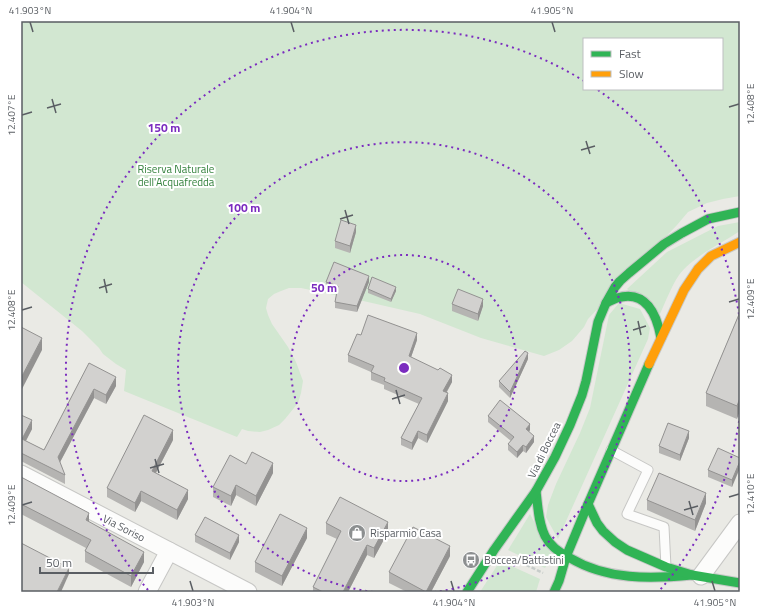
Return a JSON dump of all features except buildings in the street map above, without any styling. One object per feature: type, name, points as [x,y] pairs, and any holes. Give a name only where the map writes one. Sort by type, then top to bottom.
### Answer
[{"type":"main road","name":"Via di Boccea","points":[[467,592],[494,550],[536,491],[562,441],[582,395],[598,322],[615,287],[620,281],[664,244],[690,228],[708,219],[740,212]]},
{"type":"main road","points":[[554,592],[566,557],[611,450],[684,290],[698,269],[711,256],[740,242]]},
{"type":"main road","points":[[606,303],[616,298],[625,296],[632,297],[648,304],[655,314],[661,338]]},
{"type":"main road","points":[[536,491],[540,522],[545,535],[552,545],[566,557],[586,567],[612,574],[638,577],[697,576]]},
{"type":"main road","points":[[588,504],[597,523],[608,537],[627,550],[666,567],[697,576],[740,583]]},
{"type":"street","name":"Via Soriso","points":[[21,474],[248,592]]},
{"type":"street","points":[[697,576],[740,523]]},
{"type":"street","points":[[147,592],[169,551]]},
{"type":"lane","points":[[611,450],[648,470],[626,514],[664,527],[666,567]]},
{"type":"path","points":[[507,556],[546,575]]},
{"type":"green space","name":"Riserva Naturale dell'Acquafredda","points":[[21,21],[740,21],[740,196],[707,203],[688,212],[588,319],[584,327],[572,341],[559,350],[544,356],[481,338],[420,314],[301,288],[289,288],[274,294],[268,299],[266,308],[272,324],[288,347],[296,362],[303,381],[298,403],[279,425],[260,432],[242,429],[237,437],[124,391],[126,370],[103,354],[82,331],[21,282]]},
{"type":"green space","points":[[740,222],[740,231],[699,256],[685,268],[674,284],[660,314],[627,289],[667,252],[718,226]]},
{"type":"green space","points":[[619,303],[640,309],[650,328],[648,339],[558,539],[546,517],[548,505],[590,408],[609,315]]},
{"type":"green space","points":[[530,514],[552,556],[545,568],[508,550]]},
{"type":"green space","points":[[500,561],[540,579],[536,592],[480,592]]},
{"type":"traffic: fast","points":[[467,592],[494,550],[536,491],[555,457],[582,395],[598,322],[615,287],[629,273],[664,244],[682,233],[708,219],[740,212]]},
{"type":"traffic: fast","points":[[606,303],[617,298],[627,296],[636,297],[643,301],[653,313],[657,321],[661,338]]},
{"type":"traffic: fast","points":[[554,592],[566,557],[588,504],[649,364]]},
{"type":"traffic: fast","points":[[536,491],[540,520],[545,536],[552,546],[566,556],[584,565],[614,574],[645,577],[692,575]]},
{"type":"traffic: fast","points":[[588,504],[597,523],[603,531],[627,550],[666,567],[692,575],[740,583]]},
{"type":"traffic: slow","points":[[649,364],[684,290],[698,269],[711,256],[740,242]]},
{"type":"place","name":"Risparmio Casa","points":[[357,533]]},
{"type":"place","name":"Boccea/Battistini","points":[[471,560]]}]
